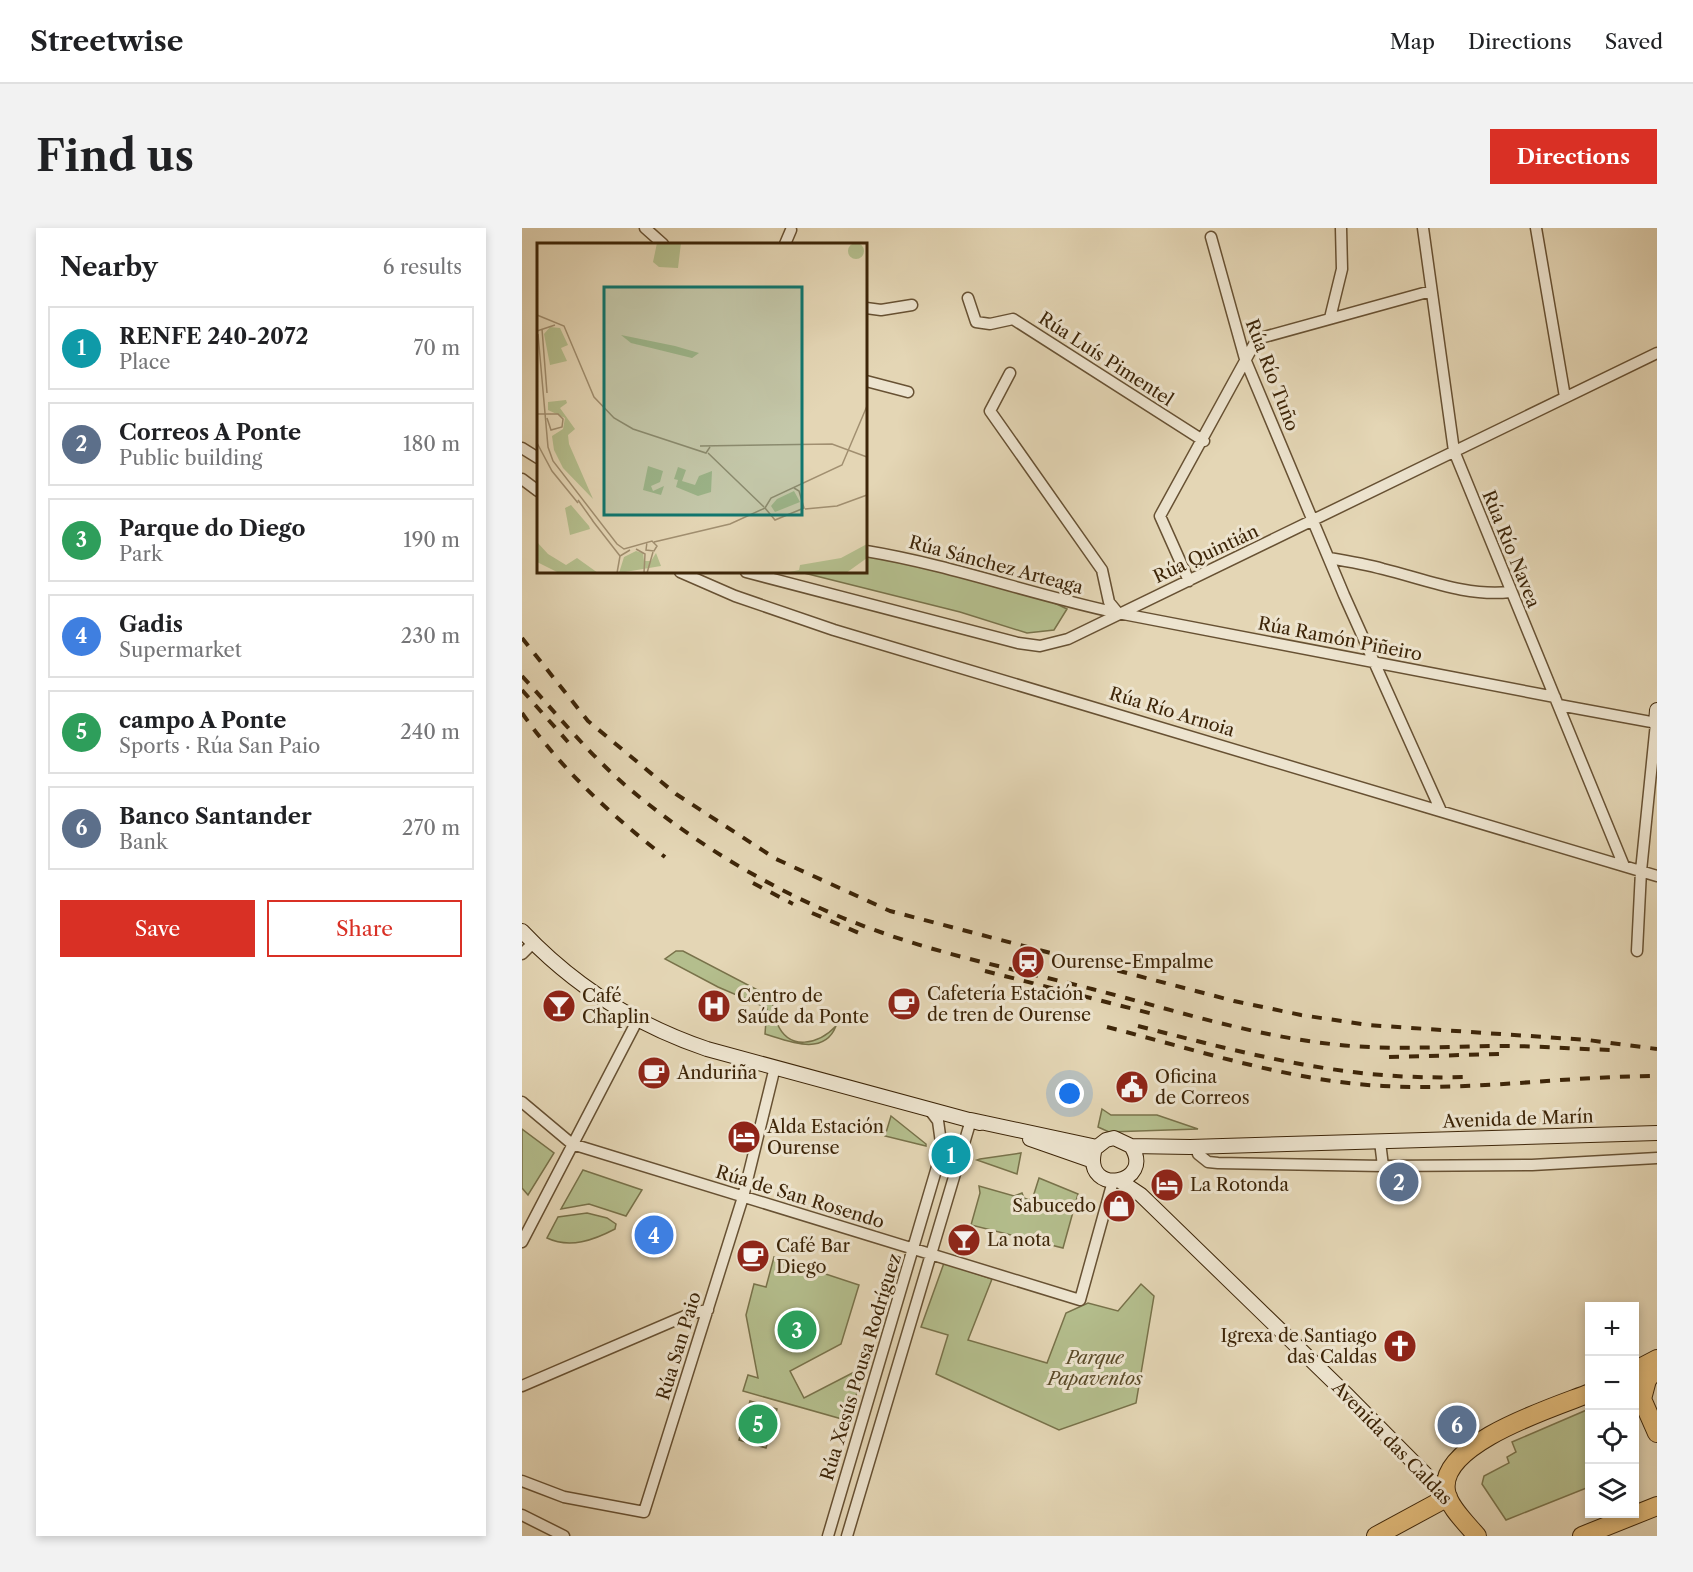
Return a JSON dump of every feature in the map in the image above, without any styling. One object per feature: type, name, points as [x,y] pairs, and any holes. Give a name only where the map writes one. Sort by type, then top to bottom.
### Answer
[{"type":"highway","points":[[1651,1362],[1647,1380],[1639,1394],[1657,1432]]},
{"type":"highway","points":[[1376,1536],[1448,1497],[1446,1483],[1450,1470],[1472,1446],[1516,1423],[1585,1395]]},
{"type":"highway","name":"Avenida das Caldas","points":[[1448,1497],[1477,1536]]},
{"type":"highway","points":[[1582,1536],[1657,1506]]},
{"type":"main road","points":[[522,931],[577,980],[638,1019],[688,1042],[971,1120],[1093,1161]]},
{"type":"main road","points":[[971,1120],[1097,1147]]},
{"type":"main road","name":"Avenida de Marín","points":[[1192,1147],[1657,1133]]},
{"type":"main road","points":[[1131,1146],[1136,1159],[1132,1173],[1117,1181],[1100,1175],[1093,1161],[1097,1147],[1106,1140],[1114,1138],[1131,1146],[1192,1147]]},
{"type":"main road","points":[[1136,1159],[1147,1152],[1192,1147]]},
{"type":"main road","name":"Avenida das Caldas","points":[[1117,1181],[1145,1198],[1380,1427],[1448,1497]]},
{"type":"street","points":[[645,228],[662,243]]},
{"type":"street","points":[[1330,318],[1342,269],[1341,228]]},
{"type":"street","name":"Rúa Río Navea","points":[[1423,228],[1454,451],[1624,866]]},
{"type":"street","points":[[1536,228],[1565,397]]},
{"type":"street","points":[[785,243],[791,230]]},
{"type":"street","name":"Rúa Río Tuño","points":[[1211,237],[1245,359],[1329,558],[1441,811]]},
{"type":"street","points":[[1189,581],[1160,516],[1204,441],[1257,339],[1431,291]]},
{"type":"street","name":"Rúa Luís Pimentel","points":[[968,298],[976,322],[990,324],[1013,319],[1204,441]]},
{"type":"street","points":[[867,308],[881,310],[912,305]]},
{"type":"street","name":"Rúa Quintián","points":[[750,573],[1018,643],[1040,646],[1068,639],[1657,353]]},
{"type":"street","points":[[1010,373],[990,411],[1102,570],[1109,602],[1118,613]]},
{"type":"street","points":[[867,381],[908,392]]},
{"type":"street","points":[[522,448],[537,457]]},
{"type":"street","points":[[522,479],[537,490]]},
{"type":"street","name":"Rúa Sánchez Arteaga","points":[[867,551],[993,579],[1078,605],[1118,613]]},
{"type":"street","points":[[1329,558],[1382,568],[1445,586],[1491,594],[1510,592]]},
{"type":"street","name":"Rúa Río Arnoia","points":[[682,573],[834,630],[1657,876]]},
{"type":"street","points":[[700,581],[706,573]]},
{"type":"street","name":"Rúa Ramón Piñeiro","points":[[1118,613],[1374,661],[1557,701],[1657,718]]},
{"type":"street","points":[[1637,951],[1641,871],[1657,718]]},
{"type":"street","points":[[522,954],[533,943]]},
{"type":"street","points":[[522,1242],[638,1019]]},
{"type":"street","name":"Rúa San Paio","points":[[522,1480],[564,1497],[644,1512],[743,1197],[775,1067]]},
{"type":"street","name":"Rúa de San Rosendo","points":[[522,1102],[572,1144],[1080,1300],[1117,1181]]},
{"type":"street","name":"Rúa Xesús Pousa Rodríguez","points":[[828,1536],[942,1150],[938,1121],[932,1111],[926,1107]]},
{"type":"street","name":"Rúa Xesús Pousa Rodríguez","points":[[848,1531],[971,1120]]},
{"type":"street","points":[[1380,1142],[1383,1166]]},
{"type":"street","points":[[1242,1145],[1243,1164]]},
{"type":"street","points":[[1192,1147],[1208,1162],[1243,1164],[1532,1165],[1657,1158]]},
{"type":"street","points":[[522,1386],[692,1313],[708,1310]]},
{"type":"street","points":[[522,1515],[564,1536]]},
{"type":"street","points":[[848,1531],[857,1536]]},
{"type":"green space","points":[[867,556],[942,570],[995,583],[1021,590],[1067,609],[1054,630],[1027,633],[960,612],[804,573],[867,573]]},
{"type":"green space","points":[[676,951],[683,951],[769,996],[777,1023],[789,1038],[796,1041],[813,1041],[836,1026],[830,1036],[814,1044],[794,1043],[765,1034],[767,1008],[718,987],[665,959]]},
{"type":"green space","points":[[1102,1109],[1111,1115],[1157,1115],[1198,1129],[1109,1132],[1098,1127]]},
{"type":"green space","points":[[891,1116],[926,1144],[926,1146],[885,1136]]},
{"type":"green space","points":[[522,1129],[554,1153],[528,1195],[522,1188]]},
{"type":"green space","points":[[1021,1153],[1017,1174],[977,1160],[980,1159]]},
{"type":"green space","points":[[583,1170],[642,1190],[626,1216],[589,1204],[561,1209]]},
{"type":"green space","points":[[1039,1178],[1078,1194],[1063,1248],[971,1225],[980,1193],[979,1186],[1014,1196],[1022,1193],[1024,1198],[1029,1200],[1033,1197]]},
{"type":"green space","points":[[587,1213],[607,1218],[616,1224],[615,1229],[582,1242],[564,1243],[547,1238],[558,1217]]},
{"type":"green space","points":[[774,1257],[859,1285],[841,1344],[790,1371],[804,1398],[864,1367],[849,1421],[743,1391],[748,1375],[758,1378],[746,1315],[754,1284],[766,1287]]},
{"type":"green space","name":"Parque Papaventos","points":[[944,1263],[992,1279],[968,1340],[1047,1363],[1066,1313],[1088,1303],[1118,1311],[1141,1284],[1154,1296],[1136,1403],[1059,1430],[936,1374],[948,1335],[921,1327]]},
{"type":"green space","points":[[750,1401],[777,1409],[766,1448],[739,1440]]},
{"type":"green space","points":[[1585,1411],[1585,1489],[1506,1520],[1482,1484],[1484,1476],[1509,1463],[1507,1457],[1516,1452],[1512,1442]]},
{"type":"railway","points":[[522,638],[588,721],[676,794],[776,859],[890,911],[1234,1001],[1301,1015],[1368,1025],[1588,1040],[1657,1049]]},
{"type":"railway","points":[[522,676],[611,772],[684,831],[715,852],[780,889],[848,920],[909,942],[1210,1021],[1301,1040],[1374,1047],[1518,1046],[1612,1050]]},
{"type":"railway","points":[[522,690],[568,742]]},
{"type":"railway","points":[[522,713],[537,734],[588,791],[665,857]]},
{"type":"railway","points":[[753,883],[793,904]]},
{"type":"railway","points":[[812,913],[859,933]]},
{"type":"railway","points":[[985,971],[1157,1015]]},
{"type":"railway","points":[[1138,1026],[1300,1064],[1380,1075],[1465,1077]]},
{"type":"railway","points":[[1107,1027],[1278,1071],[1348,1083],[1452,1087],[1657,1076]]},
{"type":"railway","points":[[1389,1057],[1500,1054]]},
{"type":"place","name":"Ourense-Empalme","points":[[1028,962]]},
{"type":"place","name":"Cafetería Estación de tren de Ourense","points":[[904,1004]]},
{"type":"place","name":"Café Chaplin","points":[[559,1006]]},
{"type":"place","name":"Centro de Saúde da Ponte","points":[[714,1006]]},
{"type":"place","name":"Anduriña","points":[[654,1073]]},
{"type":"place","name":"Oficina de Correos","points":[[1132,1087]]},
{"type":"place","name":"Alda Estación Ourense","points":[[744,1137]]},
{"type":"place","name":"RENFE 240-2072","points":[[951,1155]]},
{"type":"place","name":"Correos A Ponte","points":[[1399,1182]]},
{"type":"place","name":"La Rotonda","points":[[1167,1185]]},
{"type":"place","name":"Sabucedo","points":[[1119,1206]]},
{"type":"place","name":"Gadis","points":[[654,1235]]},
{"type":"place","name":"La nota","points":[[964,1240]]},
{"type":"place","name":"Café Bar Diego","points":[[753,1256]]},
{"type":"place","name":"Parque do Diego","points":[[797,1330]]},
{"type":"place","name":"Igrexa de Santiago das Caldas","points":[[1400,1346]]},
{"type":"place","name":"campo A Ponte","points":[[758,1424]]},
{"type":"place","name":"Banco Santander","points":[[1457,1425]]}]
